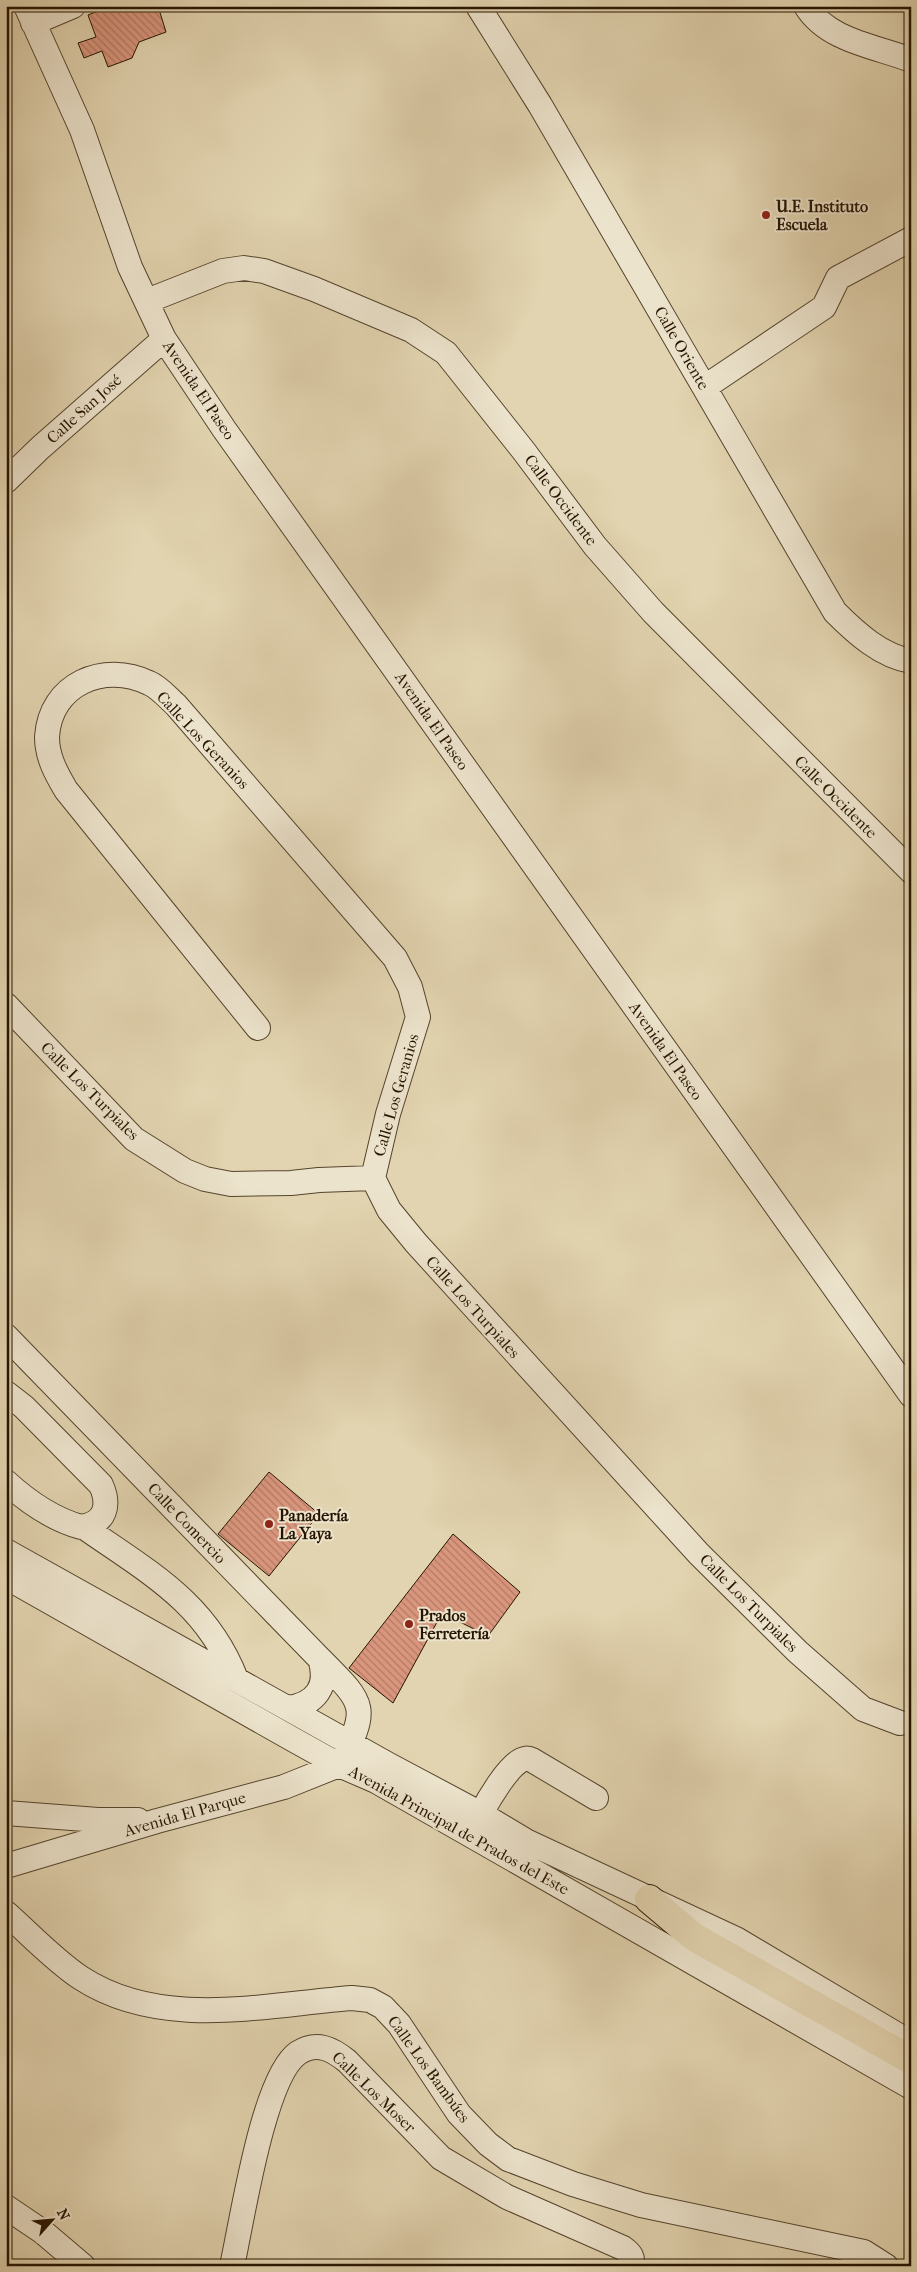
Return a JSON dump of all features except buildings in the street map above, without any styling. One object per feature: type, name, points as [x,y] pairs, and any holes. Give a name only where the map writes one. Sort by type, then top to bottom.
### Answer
[{"type":"highway","points":[[649,1899],[694,1937],[911,2060]]},
{"type":"street","points":[[30,15],[73,6]]},
{"type":"street","name":"Calle Oriente","points":[[478,6],[540,105],[835,612],[855,632],[875,646],[901,660],[911,662]]},
{"type":"street","points":[[806,6],[825,27],[850,40],[911,60]]},
{"type":"street","name":"Avenida El Paseo","points":[[30,15],[82,130],[130,267],[164,339],[224,429],[911,1396]]},
{"type":"street","points":[[705,387],[824,307],[838,278],[911,239]]},
{"type":"street","name":"Calle Occidente","points":[[147,301],[223,271],[244,268],[264,271],[314,289],[411,330],[446,353],[518,442],[596,546],[653,612],[911,871]]},
{"type":"street","name":"Calle San José","points":[[6,481],[40,448],[164,339]]},
{"type":"street","name":"Calle Los Geranios","points":[[258,1028],[66,790],[52,766],[47,738],[50,715],[62,696],[79,683],[100,675],[126,675],[150,683],[176,705],[395,958],[410,987],[418,1017],[388,1114],[373,1178]]},
{"type":"street","name":"Calle Los Turpiales","points":[[6,1005],[134,1139],[185,1170],[205,1179],[231,1184],[291,1183],[373,1178],[390,1210],[416,1243],[699,1554],[798,1652],[862,1709],[900,1723]]},
{"type":"street","name":"Calle Comercio","points":[[6,1336],[349,1688],[358,1703],[360,1720],[350,1744]]},
{"type":"street","points":[[6,1393],[24,1407],[101,1485],[106,1496],[104,1514],[84,1527]]},
{"type":"street","points":[[6,1482],[39,1509],[70,1524],[84,1527],[189,1604],[219,1644],[236,1679]]},
{"type":"street","name":"Avenida Principal de Prados del Este","points":[[6,1550],[350,1744],[481,1814],[526,1841],[736,1939],[911,2043]]},
{"type":"street","name":"Avenida Principal de Prados del Este","points":[[6,1577],[339,1765],[376,1781],[911,2087]]},
{"type":"street","points":[[288,1708],[310,1701],[318,1692],[324,1676],[320,1659]]},
{"type":"street","points":[[339,1765],[350,1744]]},
{"type":"street","points":[[481,1814],[494,1789],[518,1761],[524,1758],[532,1760],[596,1798]]},
{"type":"street","name":"Avenida El Parque","points":[[6,1866],[157,1820],[284,1787],[339,1765]]},
{"type":"street","points":[[6,1813],[98,1820],[157,1820]]},
{"type":"street","name":"Calle Los Bambúes","points":[[6,1913],[60,1962],[82,1978],[128,2000],[152,2006],[222,2010],[352,1998],[370,2000],[383,2007],[399,2024],[460,2114],[488,2144],[508,2159],[573,2184],[641,2205],[864,2252],[886,2266]]},
{"type":"street","name":"Calle Los Moser","points":[[232,2266],[262,2128],[273,2094],[284,2070],[298,2054],[315,2048],[332,2050],[346,2061],[441,2158],[507,2197],[623,2248],[630,2253],[633,2260],[631,2266]]},
{"type":"street","points":[[6,2207],[43,2232],[83,2266]]},
{"type":"place","name":"U.E. Instituto Escuela","points":[[766,215]]},
{"type":"place","name":"Panadería La Yaya","points":[[269,1524]]},
{"type":"place","name":"Prados Ferretería","points":[[409,1624]]}]
